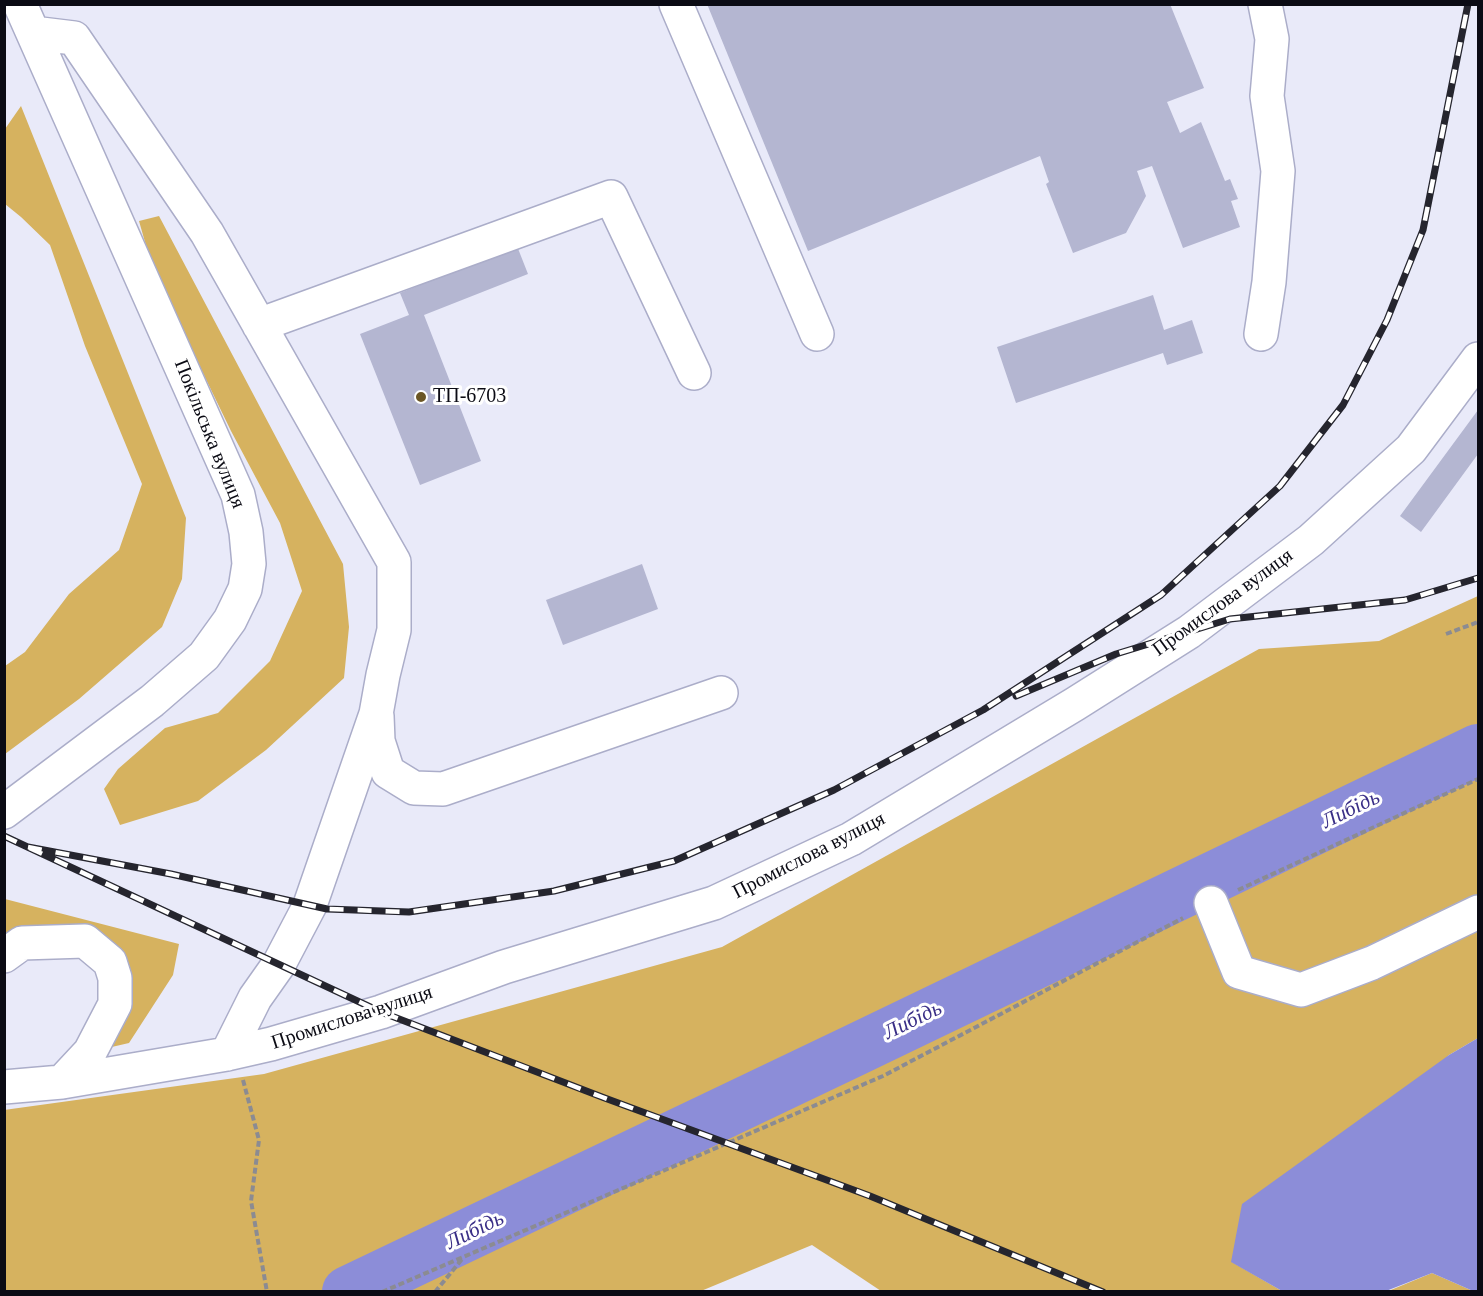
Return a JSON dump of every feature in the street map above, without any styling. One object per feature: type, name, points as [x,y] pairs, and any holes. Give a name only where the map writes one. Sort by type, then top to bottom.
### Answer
[{"type":"street","points":[[676,4],[817,334]]},
{"type":"street","points":[[1261,334],[1269,282],[1278,171],[1267,96],[1272,39],[1264,4]]},
{"type":"street","points":[[26,19],[74,38],[207,233],[394,562],[394,630],[376,714],[310,905],[279,964],[255,998],[231,1053]]},
{"type":"street","name":"Покільська вулиця","points":[[15,804],[152,701],[204,656],[235,610],[245,589],[249,564],[246,532],[238,495],[26,19]]},
{"type":"street","points":[[259,325],[611,197],[694,373]]},
{"type":"street","name":"Промислова вулиця","points":[[4,1087],[62,1082],[231,1053],[271,1044],[381,1012],[504,966],[714,903],[851,839],[1075,704],[1189,632],[1311,540],[1411,449],[1479,359]]},
{"type":"street","points":[[376,714],[378,741],[388,772],[414,788],[443,789],[721,693]]},
{"type":"street","points":[[1211,903],[1239,972],[1301,990],[1372,963],[1479,912]]},
{"type":"street","points":[[4,957],[22,943],[85,941],[110,962],[115,978],[115,1004],[90,1052],[62,1082]]},
{"type":"path","points":[[1446,634],[1479,622]]},
{"type":"path","points":[[382,1292],[883,1076],[1211,903],[1479,779]]},
{"type":"path","points":[[231,1053],[259,1140],[250,1201],[267,1292]]},
{"type":"path","points":[[435,1292],[465,1256]]},
{"type":"shaded area","points":[[5,5],[1478,5],[1478,1291],[5,1291]]},
{"type":"shaded area","points":[[21,106],[186,518],[182,579],[162,627],[79,699],[5,754],[5,666],[25,652],[69,594],[119,550],[142,484],[85,346],[50,245],[5,204],[5,129]]},
{"type":"shaded area","points":[[159,216],[343,564],[349,627],[344,678],[266,750],[198,801],[120,825],[104,789],[118,769],[165,728],[218,713],[270,661],[302,591],[280,523],[231,431],[153,270],[139,221]]},
{"type":"shaded area","points":[[1478,596],[1478,1038],[1449,1055],[1232,1262],[1282,1291],[881,1291],[812,1245],[701,1291],[5,1291],[4,1110],[264,1074],[722,947],[1259,649],[1379,641]]},
{"type":"shaded area","points":[[5,899],[179,944],[173,975],[129,1043],[90,1052],[115,1004],[85,941],[5,956]]},
{"type":"shaded area","points":[[1432,1273],[1473,1291],[1386,1292]]},
{"type":"water","points":[[1478,1038],[1478,1291],[1473,1291],[1432,1273],[1386,1291],[1282,1291],[1231,1262],[1242,1204],[1449,1055]]},
{"type":"building","points":[[707,4],[1170,4],[1204,88],[1167,102],[1180,133],[1201,122],[1225,181],[1230,179],[1238,199],[1231,201],[1240,227],[1183,248],[1152,166],[1137,171],[1146,196],[1126,233],[1073,253],[1046,184],[1049,182],[1040,156],[808,251]]},
{"type":"building","name":"ТП-6703","points":[[517,246],[528,274],[424,315],[481,461],[420,485],[360,334],[409,315],[400,293]]},
{"type":"building","points":[[1153,295],[1164,330],[1192,320],[1203,353],[1167,365],[1163,353],[1016,403],[997,347]]},
{"type":"building","points":[[1478,410],[1478,454],[1421,532],[1400,516]]},
{"type":"building","points":[[642,564],[658,609],[563,645],[546,600]]},
{"type":"waterway","name":"Либідь","points":[[348,1292],[1478,750]]},
{"type":"railway","points":[[28,847],[171,874],[327,909],[409,912],[554,891],[674,861],[834,790],[983,710],[1161,595],[1280,486],[1343,405],[1387,320],[1423,230],[1468,4]]},
{"type":"railway","points":[[1016,696],[1116,654],[1230,619],[1405,600],[1478,578]]},
{"type":"railway","points":[[4,836],[381,1012],[870,1196],[1103,1292]]},
{"type":"place","name":"ТП-6703","points":[[421,397]]}]
